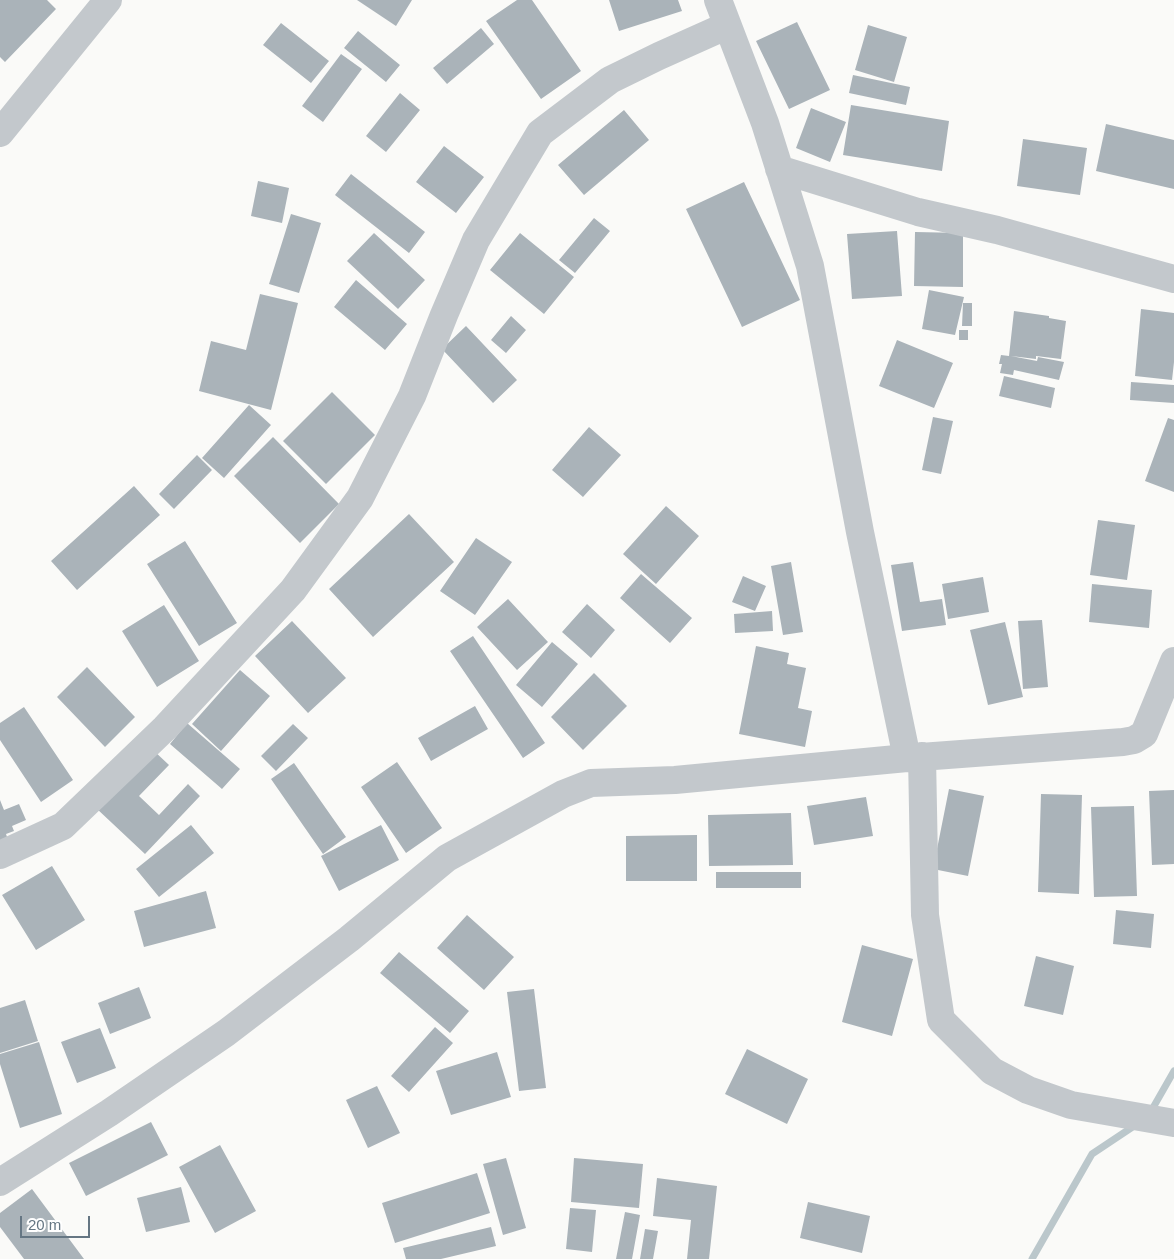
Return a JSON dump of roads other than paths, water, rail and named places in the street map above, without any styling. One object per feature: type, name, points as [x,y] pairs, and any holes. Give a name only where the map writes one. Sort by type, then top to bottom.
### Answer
[{"type":"street","points":[[0,133],[108,0]]},
{"type":"street","points":[[718,0],[726,26],[765,123],[810,266],[860,532],[915,757],[925,915],[941,1020],[992,1070],[1028,1090],[1071,1105],[1174,1123]]},
{"type":"street","points":[[0,855],[63,826],[165,728],[293,590],[360,498],[412,396],[476,240],[540,133],[610,80],[726,26]]},
{"type":"street","points":[[779,169],[918,212],[997,230],[1174,279]]},
{"type":"street","points":[[0,1182],[109,1112],[226,1033],[349,939],[447,858],[563,794],[591,783],[675,780],[915,757],[1134,740],[1144,734],[1174,662]]},
{"type":"waterway","points":[[1150,1113],[1174,1071]]},
{"type":"waterway","points":[[1032,1259],[1092,1154],[1137,1124]]}]
